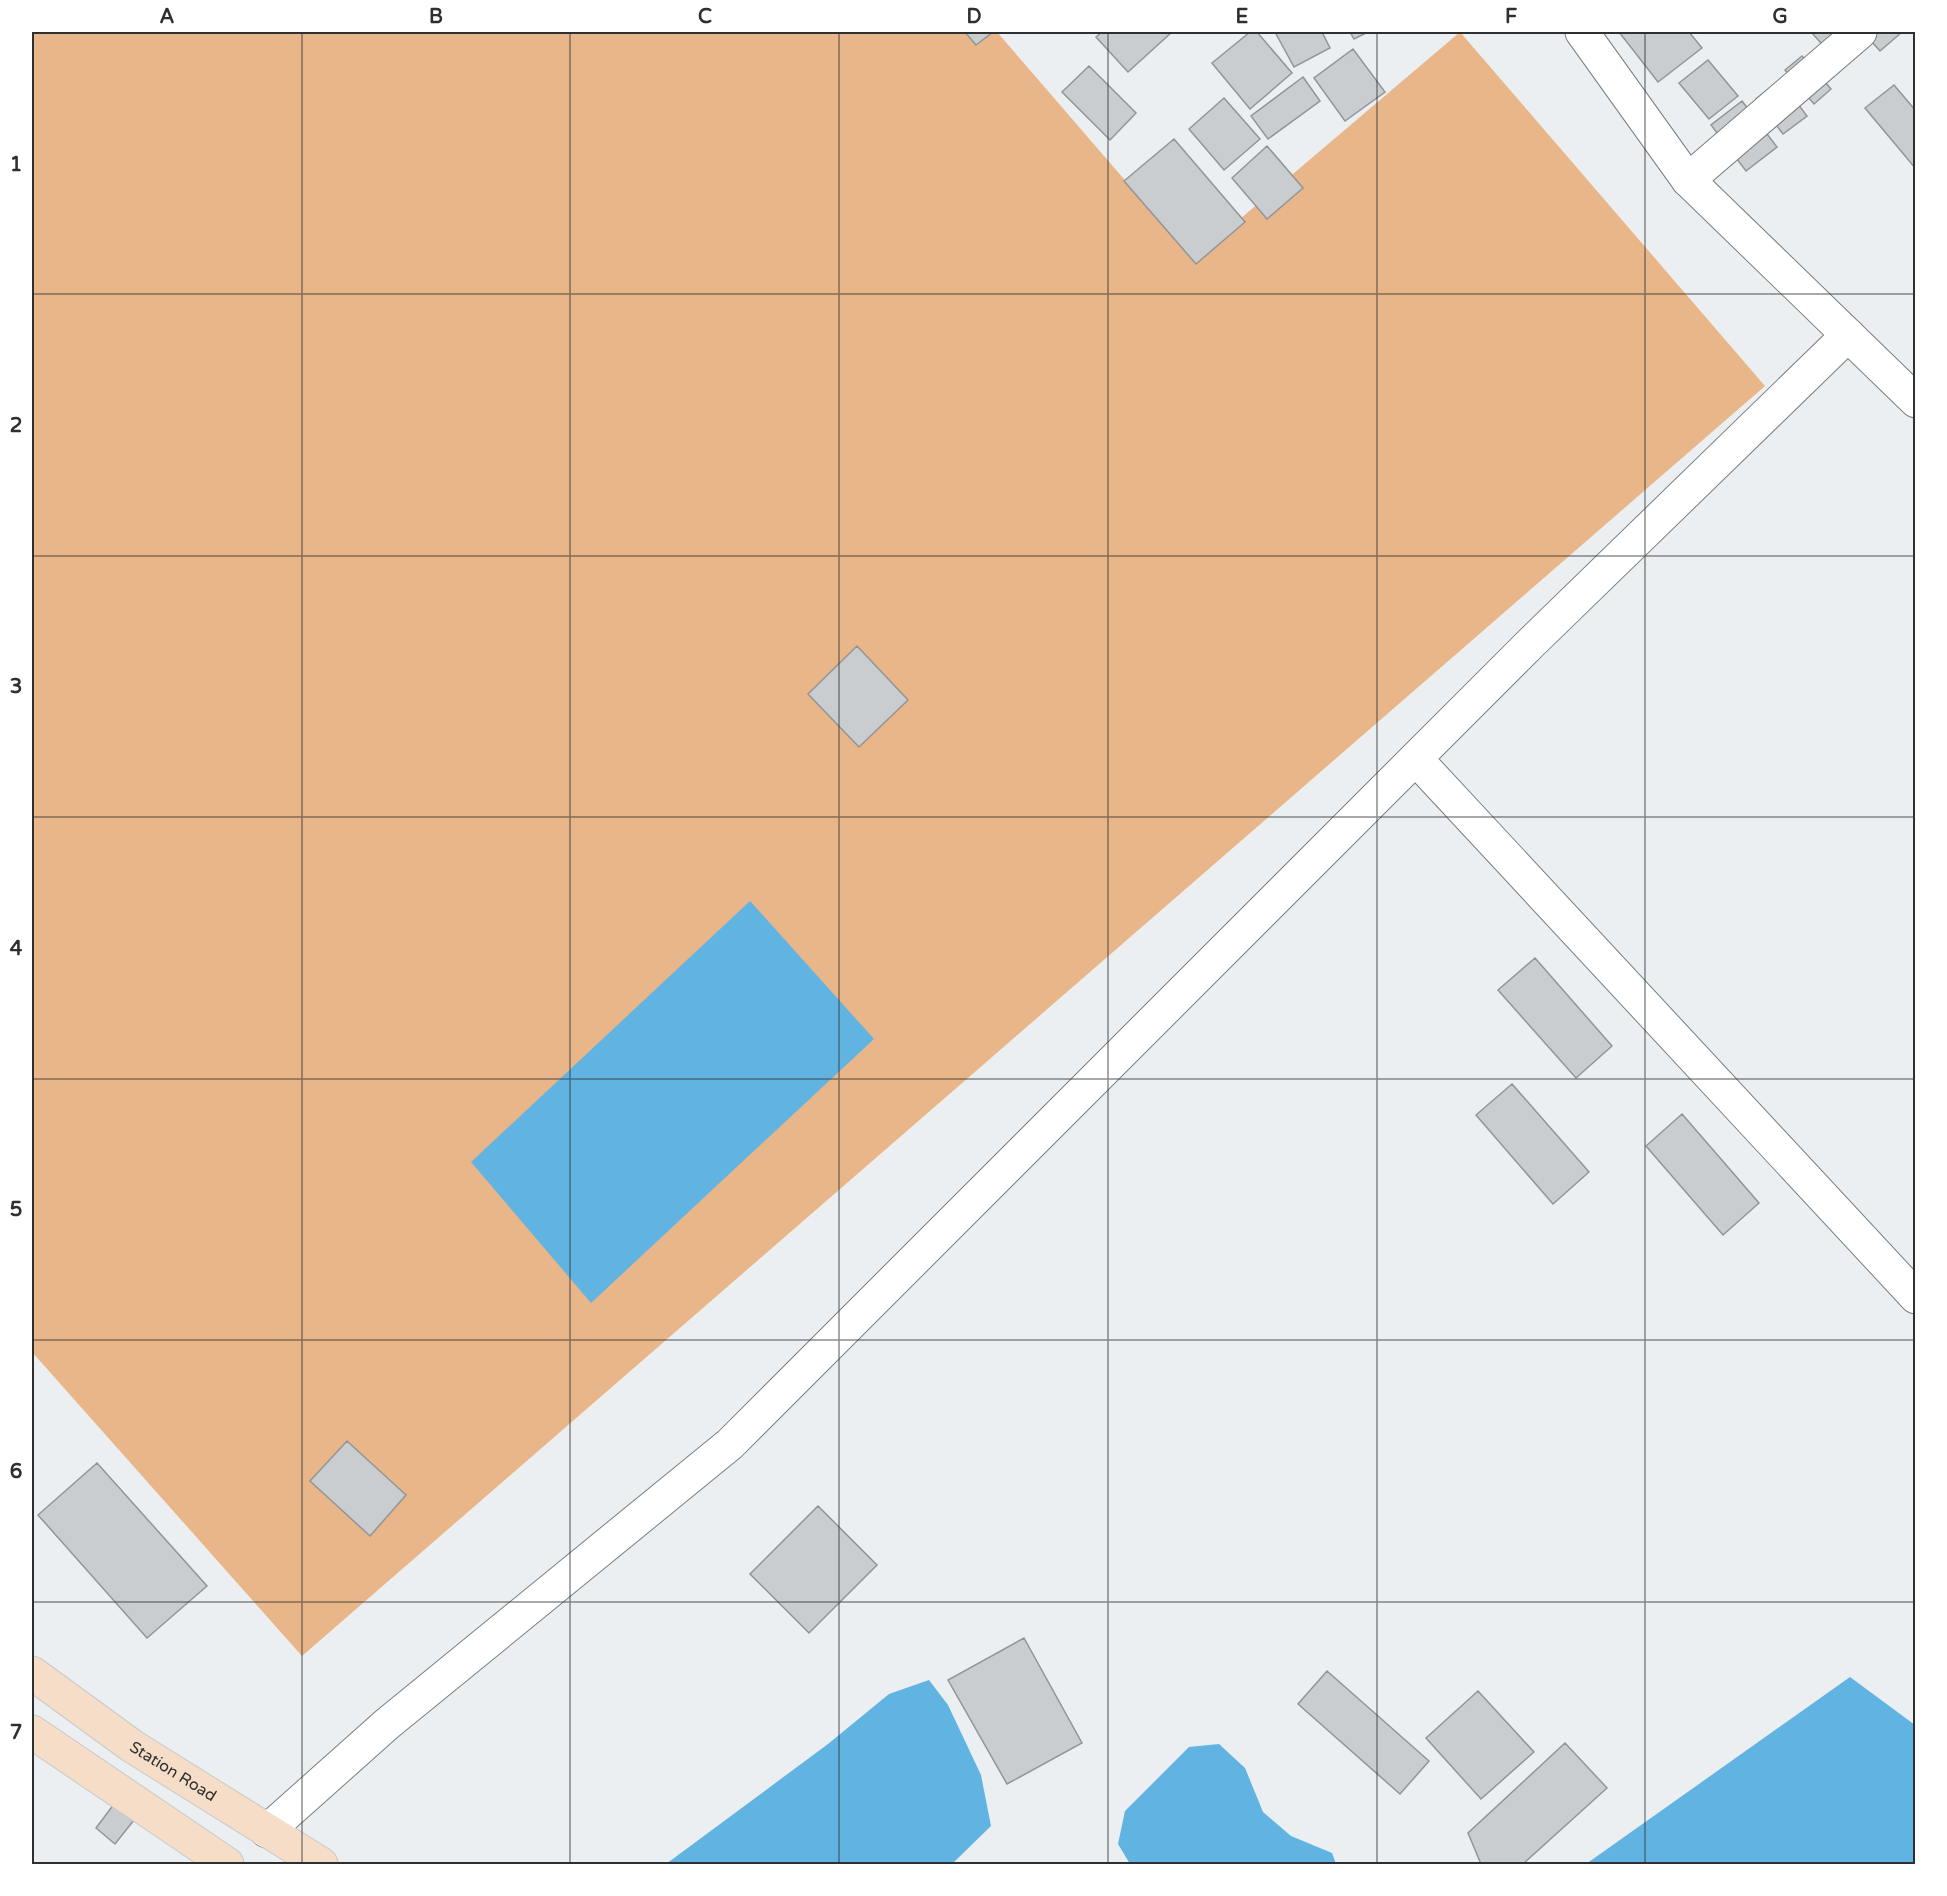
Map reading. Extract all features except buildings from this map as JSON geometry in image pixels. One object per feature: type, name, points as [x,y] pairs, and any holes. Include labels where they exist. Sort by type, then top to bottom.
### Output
[{"type":"main road","name":"Station Road","points":[[32,1673],[132,1746],[321,1864]]},
{"type":"main road","points":[[32,1732],[227,1864]]},
{"type":"street","points":[[1582,32],[1688,180],[1916,400]]},
{"type":"street","points":[[1688,180],[1860,32]]},
{"type":"street","points":[[267,1831],[387,1724],[730,1444],[1416,759],[1848,335]]},
{"type":"street","points":[[1416,759],[1916,1297]]},
{"type":"shaded area","points":[[32,32],[997,32],[1193,259],[1460,32],[1765,386],[302,1656],[32,1352]]},
{"type":"water","points":[[750,901],[874,1039],[591,1303],[471,1162]]},
{"type":"water","points":[[1850,1677],[1915,1725],[1915,1864],[1586,1864]]},
{"type":"water","points":[[929,1680],[948,1705],[981,1775],[991,1826],[952,1864],[666,1864],[828,1744],[889,1694]]},
{"type":"water","points":[[1219,1744],[1245,1768],[1263,1812],[1291,1836],[1332,1853],[1336,1864],[1130,1864],[1118,1844],[1125,1811],[1189,1747]]}]
